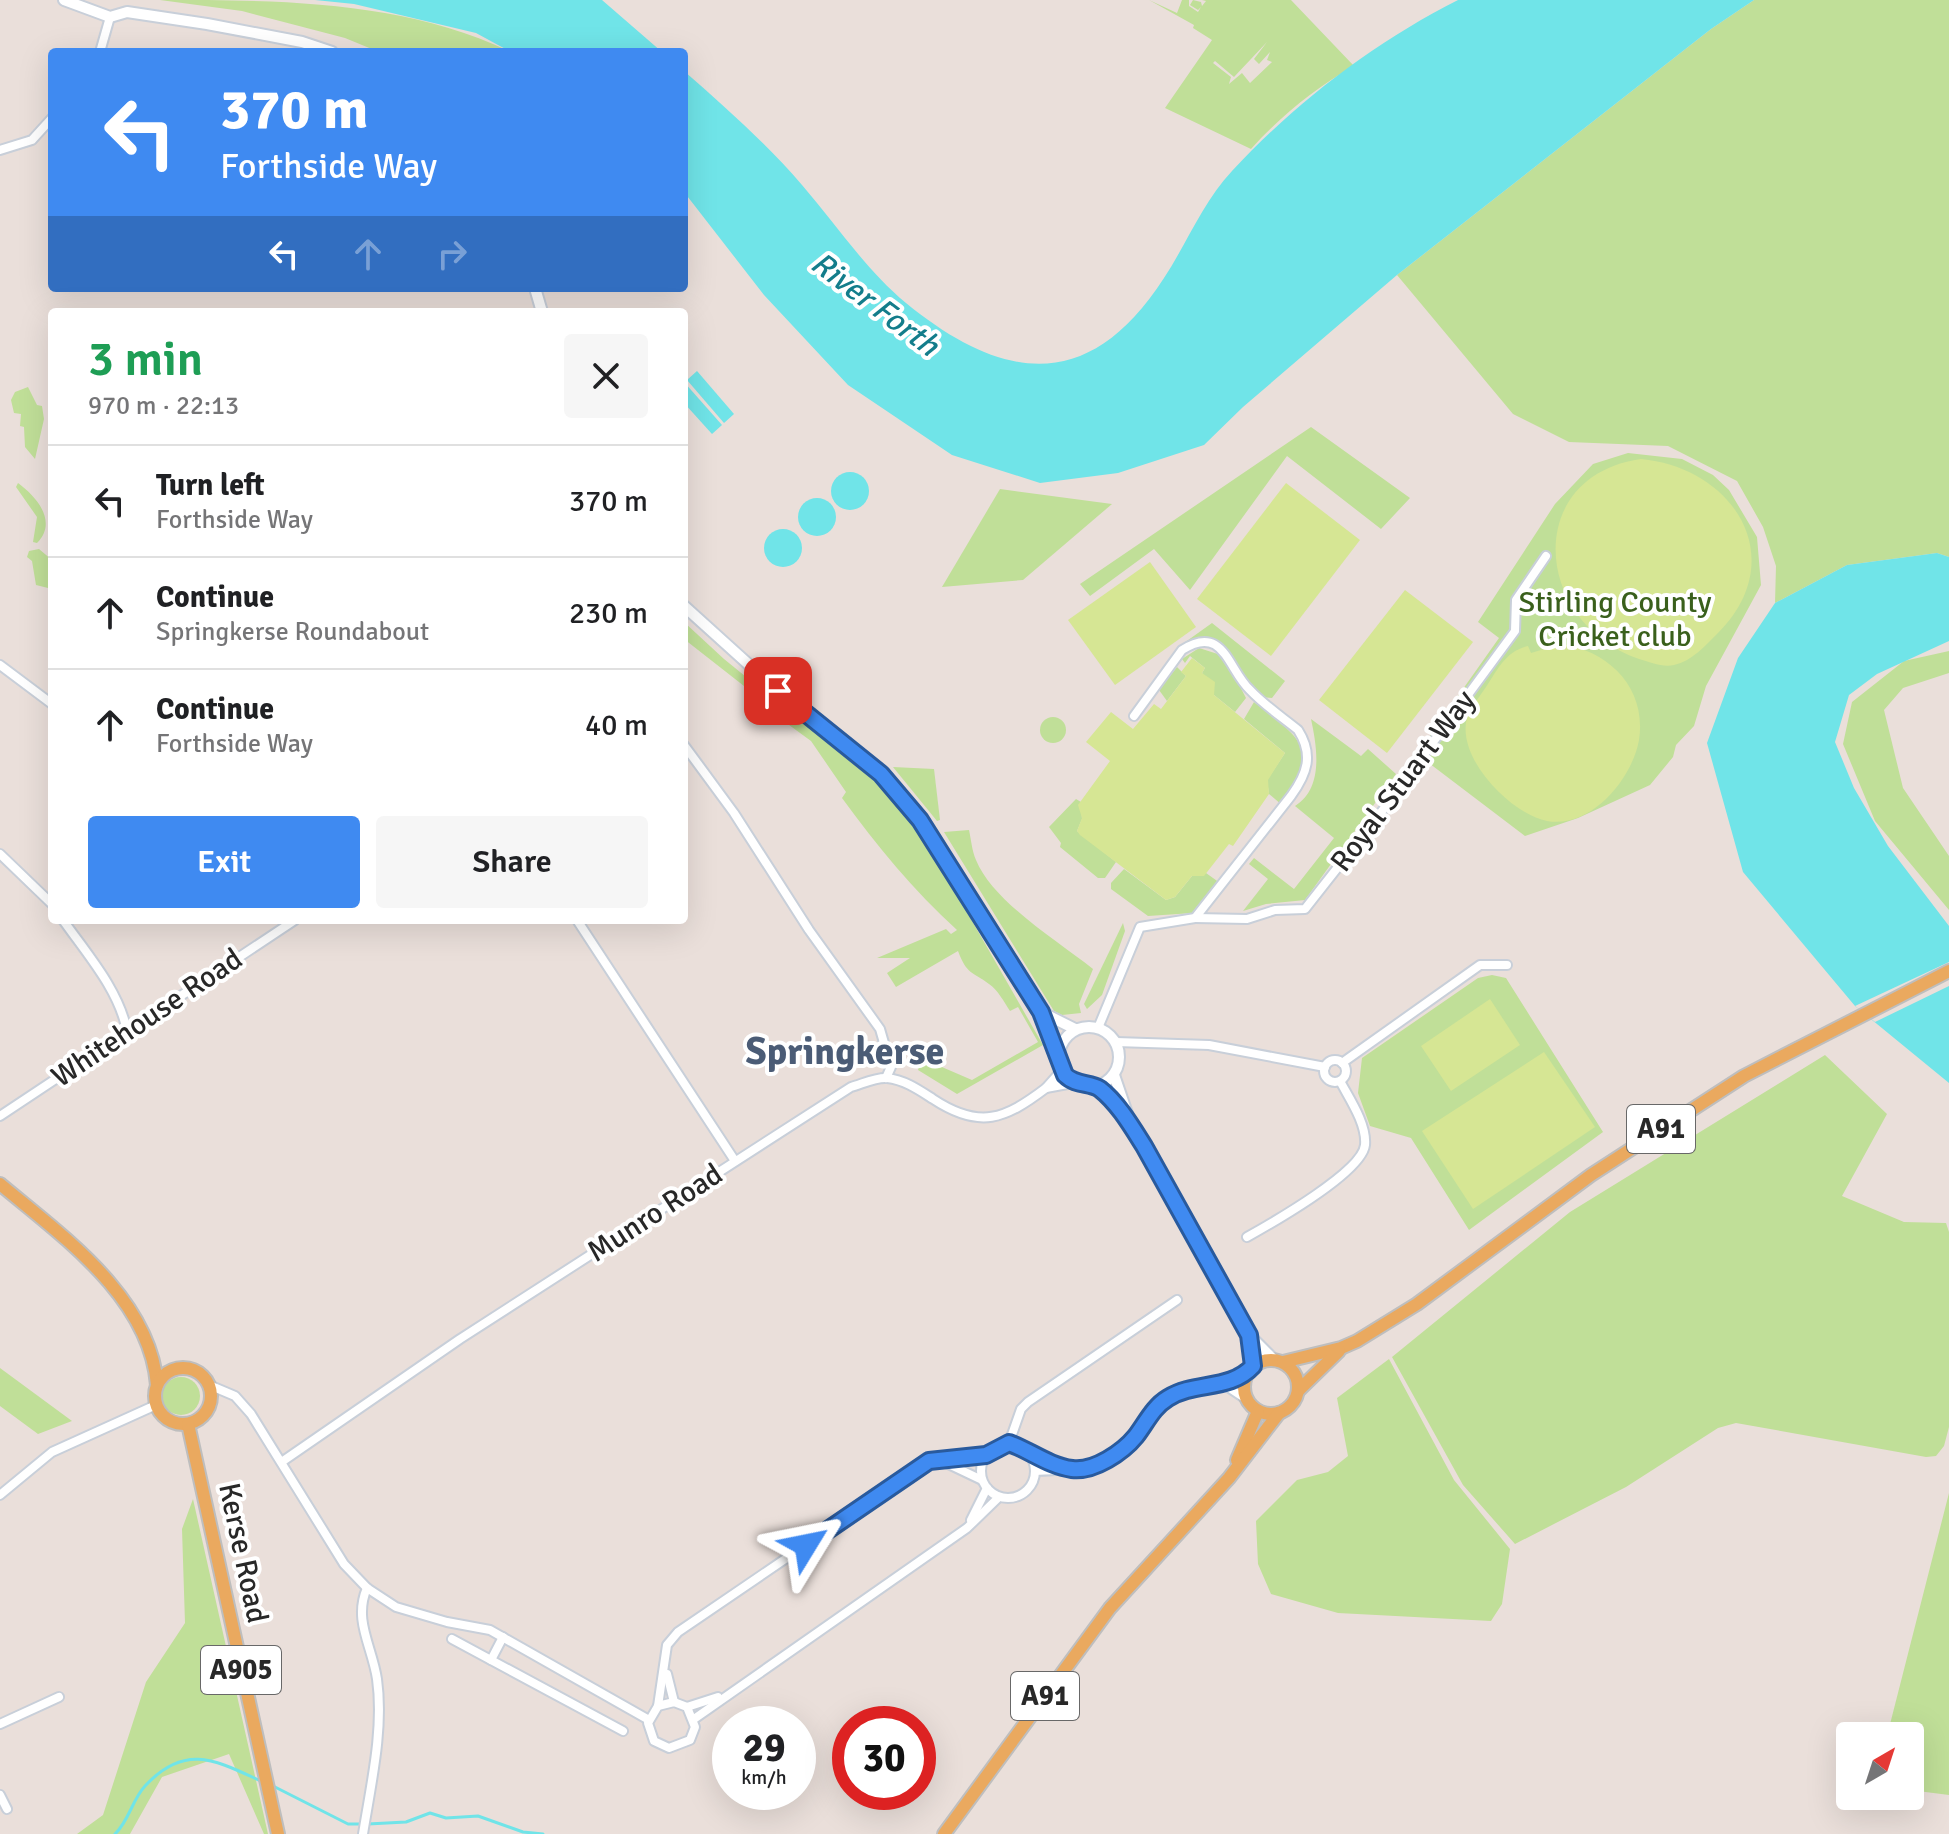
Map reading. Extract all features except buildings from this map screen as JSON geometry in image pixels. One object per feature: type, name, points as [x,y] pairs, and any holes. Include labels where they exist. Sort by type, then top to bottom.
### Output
[{"type":"main road","name":"A91","points":[[944,1834],[1110,1608],[1229,1478],[1279,1413],[1291,1406],[1299,1390],[1341,1348],[1417,1304],[1591,1175],[1744,1076],[1949,971]]},
{"type":"main road","points":[[0,1184],[109,1282],[155,1358],[156,1405],[172,1422],[188,1424],[208,1410],[209,1385],[198,1372],[155,1358]]},
{"type":"main road","name":"A91","points":[[1251,1369],[1341,1348]]},
{"type":"main road","points":[[1279,1361],[1295,1374],[1299,1390]]},
{"type":"main road","points":[[157,1385],[166,1373],[181,1368]]},
{"type":"main road","points":[[1251,1369],[1244,1385],[1246,1399],[1258,1411],[1279,1413]]},
{"type":"main road","name":"A91","points":[[1229,1478],[1258,1411]]},
{"type":"main road","name":"Kerse Road","points":[[188,1424],[278,1834]]},
{"type":"street","points":[[64,0],[110,17],[127,12],[207,24],[320,48]]},
{"type":"street","points":[[101,48],[110,17]]},
{"type":"street","points":[[0,150],[32,140],[48,122]]},
{"type":"street","name":"Royal Stuart Way","points":[[1098,1028],[1140,927],[1195,918],[1247,919],[1275,910],[1305,909],[1386,806],[1515,631],[1516,600],[1546,556]]},
{"type":"street","points":[[688,610],[778,691],[881,774],[932,838],[1041,1012],[1059,1053],[1062,1070],[1073,1083]]},
{"type":"street","points":[[1134,716],[1182,650],[1201,642],[1227,653],[1248,689],[1304,739],[1308,764],[1305,775],[1195,918]]},
{"type":"street","points":[[0,665],[48,701]]},
{"type":"street","points":[[688,750],[880,1029],[891,1067],[886,1078],[910,1085],[960,1113],[977,1117],[1014,1113],[1046,1088],[1062,1070]]},
{"type":"street","points":[[0,854],[48,900]]},
{"type":"street","points":[[66,924],[124,1014],[127,1031]]},
{"type":"street","name":"Whitehouse Road","points":[[0,1116],[289,924]]},
{"type":"street","points":[[580,924],[735,1161]]},
{"type":"street","points":[[1325,1067],[1331,1061],[1342,1063],[1480,965],[1507,965]]},
{"type":"street","points":[[1041,1012],[1075,1029],[1098,1028],[1116,1042],[1209,1045],[1325,1067]]},
{"type":"street","points":[[1059,1053],[1062,1043],[1075,1029]]},
{"type":"street","points":[[1097,1087],[1114,1075],[1120,1058],[1116,1042]]},
{"type":"street","points":[[1340,1081],[1346,1072],[1342,1063]]},
{"type":"street","points":[[1325,1067],[1328,1079],[1340,1081]]},
{"type":"street","points":[[1114,1075],[1130,1123],[1249,1335],[1279,1361]]},
{"type":"street","name":"Munro Road","points":[[283,1461],[448,1347],[851,1087],[886,1078]]},
{"type":"street","points":[[1247,1237],[1324,1188],[1362,1155],[1366,1142],[1359,1119],[1340,1081]]},
{"type":"street","points":[[1046,1088],[1073,1083],[1097,1087],[1130,1123]]},
{"type":"street","points":[[999,1497],[967,1528],[727,1693],[694,1719],[690,1740],[669,1748],[654,1741],[649,1720],[658,1706],[666,1670],[667,1645],[678,1632],[929,1461],[986,1455],[1009,1443],[1021,1409],[1028,1402],[1177,1300]]},
{"type":"street","points":[[1035,1471],[1073,1470],[1110,1459],[1134,1438],[1152,1412],[1167,1398],[1194,1387],[1225,1385],[1251,1369],[1249,1335]]},
{"type":"street","name":"Kerse Road","points":[[209,1385],[235,1396],[283,1461],[344,1564],[367,1588],[396,1607],[447,1622],[479,1627],[503,1637],[649,1720]]},
{"type":"street","points":[[1225,1385],[1246,1399]]},
{"type":"street","points":[[0,1495],[52,1452],[156,1405]]},
{"type":"street","points":[[1009,1443],[1073,1470]]},
{"type":"street","points":[[939,1459],[984,1484],[999,1497],[1016,1497],[1026,1491],[1035,1471],[1028,1453]]},
{"type":"street","points":[[967,1528],[984,1484],[982,1463],[986,1455]]},
{"type":"street","points":[[363,1834],[376,1747],[377,1681],[359,1613],[367,1588]]},
{"type":"street","points":[[491,1660],[503,1637]]},
{"type":"street","points":[[452,1639],[623,1731]]},
{"type":"street","points":[[666,1670],[674,1702]]},
{"type":"street","points":[[687,1707],[727,1693]]},
{"type":"street","points":[[0,1724],[59,1697]]},
{"type":"street","points":[[658,1706],[674,1702],[687,1707],[694,1719]]},
{"type":"street","points":[[0,1795],[7,1809]]},
{"type":"green space","points":[[160,0],[339,6],[427,22],[501,48],[369,48],[345,38],[242,11]]},
{"type":"green space","points":[[1149,0],[1177,13],[1182,0],[1189,0],[1189,6],[1198,12],[1201,7],[1198,10],[1190,5],[1193,0],[1201,2],[1202,6],[1206,1],[1202,0],[1291,0],[1354,66],[1299,103],[1251,149],[1165,108],[1212,40],[1193,28],[1194,25]],"holes":[[[1267,42],[1254,59],[1259,64],[1270,52],[1267,60],[1272,62],[1250,83],[1242,73],[1229,84],[1231,77],[1213,63],[1215,61],[1234,77]]]},
{"type":"green space","points":[[1754,0],[1949,0],[1949,557],[1937,553],[1847,565],[1775,603],[1776,566],[1763,527],[1737,481],[1668,446],[1569,442],[1513,414],[1397,275],[1711,29]]},
{"type":"green space","points":[[28,387],[37,405],[42,406],[44,419],[35,459],[25,447],[24,427],[20,426],[21,414],[14,413],[11,400],[15,392]]},
{"type":"green space","points":[[1311,427],[1410,498],[1381,529],[1287,456],[1190,590],[1154,549],[1090,596],[1080,584]]},
{"type":"green space","name":"Stirling County Cricket club","points":[[1628,453],[1682,459],[1713,475],[1729,490],[1757,537],[1761,585],[1706,686],[1694,726],[1676,745],[1673,757],[1650,785],[1578,818],[1525,836],[1417,754],[1499,638],[1478,622],[1555,504],[1593,464]]},
{"type":"green space","points":[[1641,459],[1674,466],[1703,480],[1726,499],[1742,522],[1751,548],[1750,577],[1739,606],[1698,652],[1670,666],[1639,659],[1604,641],[1578,615],[1562,584],[1556,552],[1560,520],[1576,492],[1602,471]]},
{"type":"green space","points":[[18,483],[32,495],[45,518],[46,527],[37,543],[33,542],[37,517],[16,487]]},
{"type":"green space","points":[[1286,483],[1360,540],[1271,656],[1197,599]]},
{"type":"green space","points":[[1000,489],[1112,504],[1023,580],[942,587]]},
{"type":"green space","points":[[39,549],[48,557],[48,588],[36,585],[32,561],[27,557],[29,551]]},
{"type":"green space","points":[[1150,562],[1196,627],[1115,685],[1068,620]]},
{"type":"green space","points":[[1405,590],[1473,642],[1387,753],[1319,700]]},
{"type":"green space","points":[[1212,623],[1285,681],[1272,698],[1261,697],[1223,648],[1209,642],[1179,651],[1177,648]]},
{"type":"green space","points":[[688,626],[724,659],[888,792],[936,858],[1043,1045],[957,1094],[918,1070],[921,1058],[972,1080],[1038,1042],[1018,1007],[1010,1011],[995,989],[967,969],[958,951],[896,987],[887,973],[910,958],[877,958],[946,929],[951,934],[957,930],[911,883],[869,833],[842,798],[846,792],[811,741],[744,692],[744,686],[688,642]]},
{"type":"green space","points":[[1561,644],[1595,655],[1621,676],[1637,704],[1639,740],[1628,770],[1607,798],[1579,817],[1547,821],[1518,808],[1489,782],[1470,750],[1466,734],[1467,718],[1508,656],[1528,646],[1531,653]]},
{"type":"green space","points":[[1199,648],[1224,656],[1246,698],[1235,712],[1214,695],[1202,673],[1205,668],[1190,656],[1185,663],[1182,659]]},
{"type":"green space","points":[[1949,651],[1949,673],[1903,688],[1884,710],[1903,788],[1949,856],[1949,910],[1875,821],[1843,744],[1852,702],[1904,661]]},
{"type":"green space","points":[[1192,658],[1205,668],[1202,673],[1215,682],[1214,695],[1285,753],[1268,780],[1269,794],[1233,846],[1229,844],[1204,876],[1192,876],[1175,897],[1166,900],[1080,835],[1077,831],[1082,818],[1078,805],[1110,761],[1086,742],[1111,712],[1133,729],[1154,704],[1161,709],[1186,676],[1181,672]]},
{"type":"green space","points":[[1177,667],[1186,676],[1167,701],[1159,690]]},
{"type":"green space","points":[[1254,702],[1284,726],[1301,746],[1301,770],[1282,805],[1269,794],[1267,780],[1285,753],[1244,719]]},
{"type":"green space","points":[[1053,717],[1062,721],[1066,730],[1062,739],[1053,743],[1044,739],[1040,730],[1044,721]]},
{"type":"green space","points":[[1311,719],[1361,756],[1368,749],[1396,774],[1305,900],[1266,904],[1243,911],[1268,879],[1249,864],[1254,858],[1294,889],[1334,838],[1295,806],[1311,789],[1314,778],[1316,754]]},
{"type":"green space","points":[[893,767],[934,769],[940,820],[937,821]]},
{"type":"green space","points":[[1076,799],[1081,802],[1082,819],[1077,831],[1116,862],[1105,878],[1098,878],[1060,847],[1061,843],[1049,827]]},
{"type":"green space","points":[[969,830],[976,860],[997,891],[1028,920],[1093,969],[1079,1004],[1081,1013],[1062,1015],[1054,1011],[944,832]]},
{"type":"green space","points":[[1124,869],[1166,900],[1175,897],[1192,876],[1206,873],[1220,883],[1193,913],[1148,916],[1111,889],[1111,883]]},
{"type":"green space","points":[[1123,923],[1125,931],[1102,995],[1087,1009],[1084,1004]]},
{"type":"green space","points":[[1492,975],[1506,978],[1603,1132],[1469,1230],[1411,1138],[1370,1126],[1358,1093],[1362,1058],[1478,978]]},
{"type":"green space","points":[[1490,999],[1520,1045],[1451,1091],[1421,1046]]},
{"type":"green space","points":[[1544,1052],[1595,1127],[1473,1209],[1422,1131]]},
{"type":"green space","points":[[1825,1055],[1887,1114],[1842,1196],[1904,1222],[1946,1223],[1949,1232],[1949,1427],[1944,1446],[1936,1456],[1926,1457],[1736,1423],[1718,1428],[1626,1487],[1515,1544],[1463,1485],[1392,1357],[1570,1212]]},
{"type":"green space","points":[[1389,1359],[1454,1480],[1510,1549],[1502,1604],[1491,1621],[1338,1613],[1271,1594],[1258,1564],[1256,1521],[1297,1480],[1328,1472],[1348,1456],[1337,1398]]},
{"type":"green space","points":[[0,1368],[72,1421],[38,1434],[0,1406]]},
{"type":"green space","points":[[181,1377],[194,1383],[200,1396],[194,1409],[181,1415],[168,1409],[162,1396],[168,1383]]},
{"type":"green space","points":[[1949,1493],[1949,1795],[1924,1792],[1924,1722],[1891,1722]]},
{"type":"green space","points":[[193,1499],[268,1834],[264,1834],[229,1754],[162,1777],[130,1834],[77,1834],[103,1815],[146,1682],[185,1623],[182,1529]]},
{"type":"water","points":[[315,0],[602,0],[657,48],[504,48],[476,33],[354,4]]},
{"type":"water","name":"River Forth","points":[[1458,0],[1754,0],[1711,29],[1397,275],[1243,407],[1204,445],[1118,473],[1040,483],[952,455],[848,385],[764,295],[688,197],[688,75],[774,155],[891,290],[942,330],[977,349],[1011,361],[1044,364],[1076,358],[1106,342],[1136,315],[1164,278],[1222,183],[1257,146],[1338,75]]},
{"type":"water","points":[[697,371],[734,414],[724,423],[688,379]]},
{"type":"water","points":[[688,387],[722,425],[712,434],[688,407]]},
{"type":"water","points":[[850,472],[863,478],[869,491],[863,504],[850,510],[837,504],[831,491],[837,478]]},
{"type":"water","points":[[817,498],[830,504],[836,517],[830,530],[817,536],[804,530],[798,517],[804,504]]},
{"type":"water","points":[[783,529],[796,535],[802,548],[796,561],[783,567],[770,561],[764,548],[770,535]]},
{"type":"water","points":[[1937,553],[1949,557],[1949,641],[1877,674],[1849,695],[1835,742],[1854,788],[1888,846],[1949,926],[1949,1083],[1855,1006],[1743,872],[1707,743],[1738,658],[1775,603],[1847,565]]},
{"type":"pier","points":[[1949,962],[1949,986],[1875,1022],[1855,1006]]},
{"type":"waterway","points":[[115,1834],[145,1786],[174,1764],[188,1760],[216,1762],[263,1782]]},
{"type":"waterway","points":[[273,1786],[348,1824],[361,1824]]},
{"type":"waterway","points":[[368,1824],[406,1822],[430,1813],[446,1818],[478,1816],[523,1832],[543,1834]]},
{"type":"district","name":"Springkerse","points":[[845,1051]]},
{"type":"route","points":[[778,691],[881,774],[920,820],[1041,1012],[1065,1075],[1073,1083],[1097,1087],[1130,1123],[1208,1257],[1249,1335],[1253,1366],[1225,1385],[1194,1387],[1167,1398],[1152,1412],[1134,1438],[1110,1459],[1073,1470],[1009,1443],[993,1448],[986,1455],[929,1461],[806,1545]]}]
